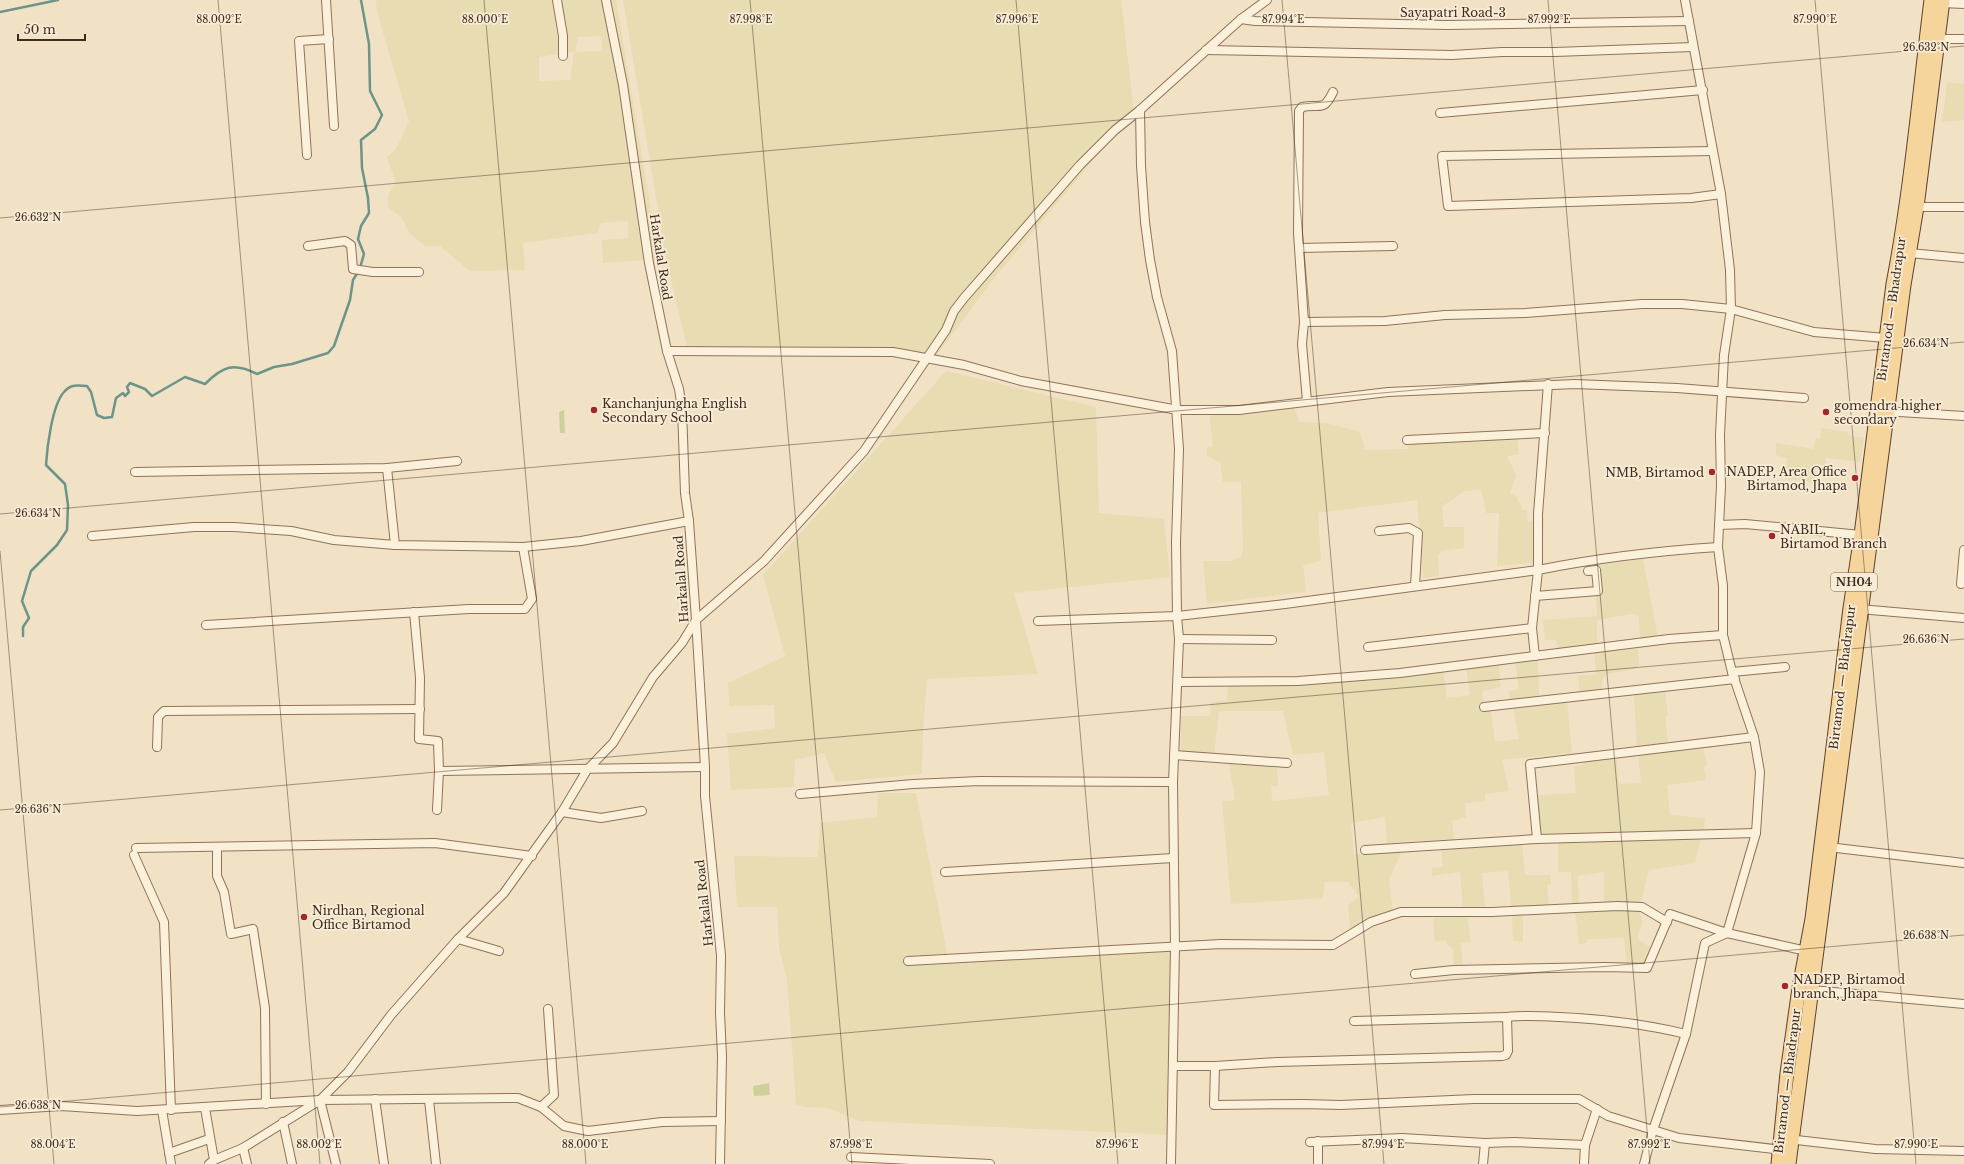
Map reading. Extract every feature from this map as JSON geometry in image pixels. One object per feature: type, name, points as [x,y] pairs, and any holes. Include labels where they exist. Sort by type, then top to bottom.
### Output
[{"type":"main road","name":"Birtamod — Bhadrapur","points":[[1856,608],[1861,535],[1917,207],[1929,67],[1938,40],[1938,1]]},
{"type":"main road","name":"Birtamod — Bhadrapur","points":[[1778,1164],[1785,1145],[1812,990],[1812,952],[1827,847],[1882,411],[1886,338],[1938,1]]},
{"type":"main road","name":"Birtamod — Bhadrapur","points":[[1789,1164],[1785,1145],[1799,988],[1812,952]]},
{"type":"street","points":[[326,0],[334,126]]},
{"type":"street","points":[[557,0],[563,36],[562,56]]},
{"type":"street","name":"Harkalal Road","points":[[606,0],[623,85],[649,263],[667,350],[679,388],[682,409],[685,493],[689,521],[706,767],[705,796],[721,955],[720,1164]]},
{"type":"street","points":[[205,1108],[211,1162],[243,1148],[320,1100],[348,1072],[391,1015],[458,940],[504,893],[532,856],[562,812],[587,770],[613,744],[653,677],[682,643],[696,620],[764,561],[861,455],[946,330],[954,311],[964,298],[1080,165],[1115,130],[1140,110],[1241,19],[1267,0]]},
{"type":"street","points":[[1685,0],[1693,47],[1703,90],[1712,151],[1721,194],[1730,270],[1731,309],[1724,355],[1720,435],[1721,486],[1718,525],[1718,547],[1723,586],[1723,634],[1734,675],[1754,737],[1760,772],[1756,833],[1727,933]]},
{"type":"street","points":[[1938,1],[1964,4]]},
{"type":"street","name":"Sayapatri Road-3","points":[[1241,19],[1255,21],[1447,25],[1689,21]]},
{"type":"street","points":[[307,155],[299,41],[329,39]]},
{"type":"street","points":[[1938,40],[1964,39]]},
{"type":"street","points":[[1206,50],[1452,55],[1502,52],[1555,52],[1693,47]]},
{"type":"street","points":[[1440,113],[1703,90]]},
{"type":"street","points":[[1307,401],[1302,344],[1304,322],[1299,248],[1299,111],[1302,107],[1323,106],[1327,104],[1333,92]]},
{"type":"street","points":[[1140,110],[1140,166],[1144,222],[1157,297],[1172,351],[1178,410],[1177,616],[1179,640],[1173,782],[1173,858],[1176,947],[1171,1164]]},
{"type":"street","points":[[1712,151],[1442,156],[1448,206],[1684,198],[1721,194]]},
{"type":"street","points":[[1917,207],[1964,207]]},
{"type":"street","points":[[308,246],[345,241],[351,245],[353,269],[373,272],[419,272]]},
{"type":"street","points":[[1299,248],[1392,246]]},
{"type":"street","points":[[1909,253],[1964,258]]},
{"type":"street","points":[[1304,322],[1385,321],[1445,315],[1525,313],[1642,304],[1682,304],[1731,309],[1814,332],[1886,338]]},
{"type":"street","points":[[667,350],[893,352],[964,365],[1021,381],[1178,410],[1239,410],[1388,392],[1548,384],[1623,384],[1804,398]]},
{"type":"street","points":[[1535,656],[1532,628],[1538,570],[1538,514],[1548,384]]},
{"type":"street","points":[[1882,411],[1964,416]]},
{"type":"street","points":[[1407,440],[1545,433]]},
{"type":"street","points":[[135,472],[386,468],[457,461]]},
{"type":"street","points":[[386,468],[395,545]]},
{"type":"street","points":[[92,536],[194,527],[234,527],[291,531],[334,540],[395,545],[523,547],[581,541],[689,521]]},
{"type":"street","points":[[1718,525],[1745,524],[1861,535]]},
{"type":"street","points":[[1379,531],[1409,528],[1418,533],[1415,586]]},
{"type":"street","points":[[206,625],[469,609],[524,609],[532,599],[523,547]]},
{"type":"street","points":[[1038,621],[1177,616],[1538,570],[1574,563],[1718,547]]},
{"type":"street","points":[[1961,584],[1964,550]]},
{"type":"street","points":[[1535,596],[1598,591],[1596,570],[1588,570]]},
{"type":"street","points":[[1856,608],[1964,618]]},
{"type":"street","points":[[414,612],[420,678],[419,739],[438,741],[439,771],[437,810]]},
{"type":"street","points":[[1368,647],[1532,628]]},
{"type":"street","points":[[1178,682],[1298,681],[1400,673],[1723,634]]},
{"type":"street","points":[[1179,640],[1272,640]]},
{"type":"street","points":[[1484,707],[1734,675],[1785,667]]},
{"type":"street","points":[[157,747],[158,717],[164,711],[420,709]]},
{"type":"street","points":[[1537,839],[1530,764],[1754,737]]},
{"type":"street","points":[[1174,755],[1287,763]]},
{"type":"street","points":[[439,771],[587,770],[706,767]]},
{"type":"street","points":[[800,794],[913,784],[980,781],[1173,782]]},
{"type":"street","points":[[562,812],[601,818],[642,811]]},
{"type":"street","points":[[1365,850],[1537,839],[1756,833]]},
{"type":"street","points":[[171,1110],[164,922],[135,851],[435,843],[532,856]]},
{"type":"street","points":[[1827,847],[1964,863]]},
{"type":"street","points":[[217,851],[217,876],[224,892],[231,934],[253,929],[265,1008],[266,1104]]},
{"type":"street","points":[[945,872],[1173,858]]},
{"type":"street","points":[[908,961],[1221,944],[1332,945],[1371,922],[1401,912],[1550,911],[1617,906],[1642,908],[1667,922]]},
{"type":"street","points":[[1415,974],[1454,970],[1604,966],[1647,968],[1670,914],[1727,933],[1812,952]]},
{"type":"street","points":[[1644,1164],[1653,1130],[1686,1034],[1705,942],[1727,933]]},
{"type":"street","points":[[458,940],[499,951]]},
{"type":"street","points":[[1812,990],[1964,1004]]},
{"type":"street","points":[[542,1107],[554,1095],[548,1009]]},
{"type":"street","points":[[1354,1021],[1507,1017],[1521,1015],[1592,1019],[1664,1029],[1686,1034]]},
{"type":"street","points":[[1174,1066],[1215,1066],[1277,1062],[1502,1056],[1506,1055],[1508,1051],[1507,1017]]},
{"type":"street","points":[[1215,1066],[1213,1100],[1214,1105],[1219,1106],[1373,1104],[1525,1098],[1579,1099],[1608,1116],[1679,1138],[1785,1145],[1964,1151]]},
{"type":"street","points":[[0,1110],[62,1106],[137,1111],[320,1100],[518,1098],[542,1107],[564,1126],[588,1131],[662,1122],[721,1121]]},
{"type":"street","points":[[375,1099],[384,1164]]},
{"type":"street","points":[[320,1100],[336,1164]]},
{"type":"street","points":[[429,1100],[436,1164]]},
{"type":"street","points":[[1584,1164],[1585,1145],[1597,1109]]},
{"type":"street","points":[[162,1110],[171,1164]]},
{"type":"street","points":[[283,1122],[292,1164]]},
{"type":"street","points":[[1318,1164],[1314,1142],[1402,1138],[1485,1143],[1515,1142],[1585,1145]]},
{"type":"street","points":[[169,1153],[209,1139]]},
{"type":"street","points":[[1483,1164],[1485,1143]]},
{"type":"street","points":[[243,1148],[247,1164]]},
{"type":"street","points":[[852,1157],[990,1164]]},
{"type":"shaded area","points":[[376,0],[616,0],[659,259],[603,263],[602,240],[628,238],[628,221],[601,223],[597,233],[523,243],[525,270],[470,271],[440,246],[425,246],[410,234],[401,217],[388,207],[388,195],[396,183],[387,157],[396,149],[409,121],[377,12]],"holes":[[[602,36],[602,51],[575,52],[578,37]],[[574,52],[570,80],[539,81],[539,57]]]},
{"type":"shaded area","points":[[623,0],[1121,0],[1134,112],[995,277],[937,355],[892,351],[687,347],[667,263]]},
{"type":"shaded area","points":[[1947,82],[1964,84],[1964,120],[1942,122]]},
{"type":"shaded area","points":[[946,371],[1096,407],[1099,513],[1164,519],[1170,577],[1014,593],[1038,674],[927,679],[923,730],[922,774],[836,782],[824,753],[795,760],[794,787],[731,790],[727,734],[775,728],[774,705],[729,706],[728,683],[785,656],[763,575]]},
{"type":"shaded area","points":[[1294,405],[1299,422],[1327,423],[1360,432],[1365,450],[1408,449],[1408,444],[1517,438],[1519,454],[1507,456],[1516,475],[1510,493],[1517,497],[1518,502],[1521,503],[1522,510],[1527,510],[1528,521],[1544,518],[1542,562],[1497,566],[1499,513],[1486,513],[1481,489],[1464,491],[1442,506],[1444,527],[1464,527],[1464,548],[1441,551],[1438,555],[1439,576],[1423,578],[1417,500],[1318,513],[1321,561],[1303,565],[1306,592],[1207,604],[1203,561],[1230,561],[1241,557],[1243,549],[1241,482],[1223,482],[1220,462],[1207,456],[1207,447],[1213,446],[1209,410]]},
{"type":"shaded area","points":[[1821,428],[1848,432],[1848,435],[1864,438],[1860,462],[1826,458],[1825,465],[1816,465],[1816,483],[1785,479],[1787,458],[1776,455],[1776,443],[1813,449],[1816,438],[1820,438]]},
{"type":"shaded area","points":[[1643,559],[1658,638],[1640,640],[1639,616],[1631,614],[1597,620],[1597,647],[1558,650],[1556,640],[1545,640],[1543,620],[1597,616],[1596,596],[1602,595],[1598,565]]},
{"type":"shaded area","points":[[1638,649],[1639,665],[1635,669],[1606,674],[1602,680],[1602,692],[1580,694],[1578,676],[1596,674],[1594,652]]},
{"type":"shaded area","points":[[1538,657],[1539,698],[1509,701],[1509,691],[1519,689],[1515,661]]},
{"type":"shaded area","points":[[1499,665],[1501,687],[1482,691],[1485,710],[1491,710],[1495,742],[1519,739],[1513,707],[1567,701],[1572,753],[1502,760],[1509,791],[1485,794],[1485,801],[1465,803],[1466,817],[1452,821],[1454,839],[1387,843],[1385,817],[1351,823],[1354,854],[1401,851],[1389,879],[1393,911],[1371,917],[1350,929],[1348,905],[1359,897],[1348,882],[1325,882],[1323,898],[1231,904],[1222,801],[1235,800],[1229,764],[1277,766],[1278,786],[1271,786],[1272,801],[1329,795],[1324,752],[1293,755],[1283,711],[1219,711],[1214,755],[1181,752],[1181,716],[1210,716],[1211,702],[1227,701],[1228,686],[1443,671],[1447,698],[1470,695],[1466,668]]},
{"type":"shaded area","points":[[1665,692],[1668,715],[1665,716],[1668,742],[1637,747],[1634,695]]},
{"type":"shaded area","points":[[1703,747],[1707,764],[1704,768],[1706,780],[1667,785],[1670,815],[1705,818],[1704,831],[1541,836],[1537,795],[1576,793],[1574,767],[1583,765],[1584,760],[1616,757],[1619,784],[1641,783],[1638,754]]},
{"type":"shaded area","points":[[878,793],[916,793],[949,963],[1175,947],[1172,1135],[859,1121],[828,1108],[804,1107],[796,1104],[787,979],[779,948],[777,907],[737,907],[734,856],[818,857],[820,823],[877,817]]},
{"type":"shaded area","points":[[1701,837],[1695,863],[1649,870],[1640,905],[1604,904],[1604,872],[1578,876],[1579,904],[1572,904],[1571,872],[1558,872],[1558,841]]},
{"type":"shaded area","points":[[1522,843],[1525,875],[1550,875],[1551,884],[1547,885],[1549,908],[1511,908],[1508,871],[1482,873],[1485,907],[1463,908],[1460,872],[1432,876],[1432,868],[1443,867],[1441,847]]},
{"type":"shaded area","points":[[1617,909],[1639,911],[1643,922],[1638,934],[1638,939],[1650,947],[1645,963],[1626,963],[1624,938],[1589,939],[1586,943],[1579,945],[1575,912]]},
{"type":"shaded area","points":[[1523,913],[1523,942],[1513,941],[1512,914]]},
{"type":"shaded area","points":[[1467,916],[1471,942],[1461,943],[1463,967],[1454,967],[1453,949],[1448,945],[1446,940],[1435,942],[1433,918]]},
{"type":"green space","points":[[564,410],[565,433],[560,433],[559,412]]},
{"type":"green space","points":[[769,1083],[770,1095],[754,1096],[753,1086]]},
{"type":"waterway","points":[[0,12],[58,0]]},
{"type":"waterway","points":[[360,268],[364,254],[358,239],[361,226],[369,213],[368,198],[362,168],[361,140],[375,129],[382,115],[370,91],[369,44],[361,0]]},
{"type":"waterway","points":[[23,636],[23,627],[29,618],[22,601],[31,571],[57,545],[67,530],[68,505],[65,484],[46,465],[53,416],[56,406],[66,389],[80,385],[87,386],[91,392],[97,415],[104,418],[112,417],[116,398],[123,393],[125,396],[129,392],[127,387],[130,383],[145,389],[152,396],[185,377],[205,384],[217,373],[229,368],[242,368],[257,374],[274,367],[292,364],[328,353],[334,346],[350,300],[353,280],[358,272]]},
{"type":"place","name":"Kanchanjungha English Secondary School","points":[[594,410]]},
{"type":"place","name":"gomendra higher secondary","points":[[1826,412]]},
{"type":"place","name":"NMB, Birtamod","points":[[1712,472]]},
{"type":"place","name":"NADEP, Area Office Birtamod, Jhapa","points":[[1855,478]]},
{"type":"place","name":"NABIL, Birtamod Branch","points":[[1772,536]]},
{"type":"place","name":"Nirdhan, Regional Office Birtamod","points":[[304,917]]},
{"type":"place","name":"NADEP, Birtamod branch, Jhapa","points":[[1785,986]]}]
